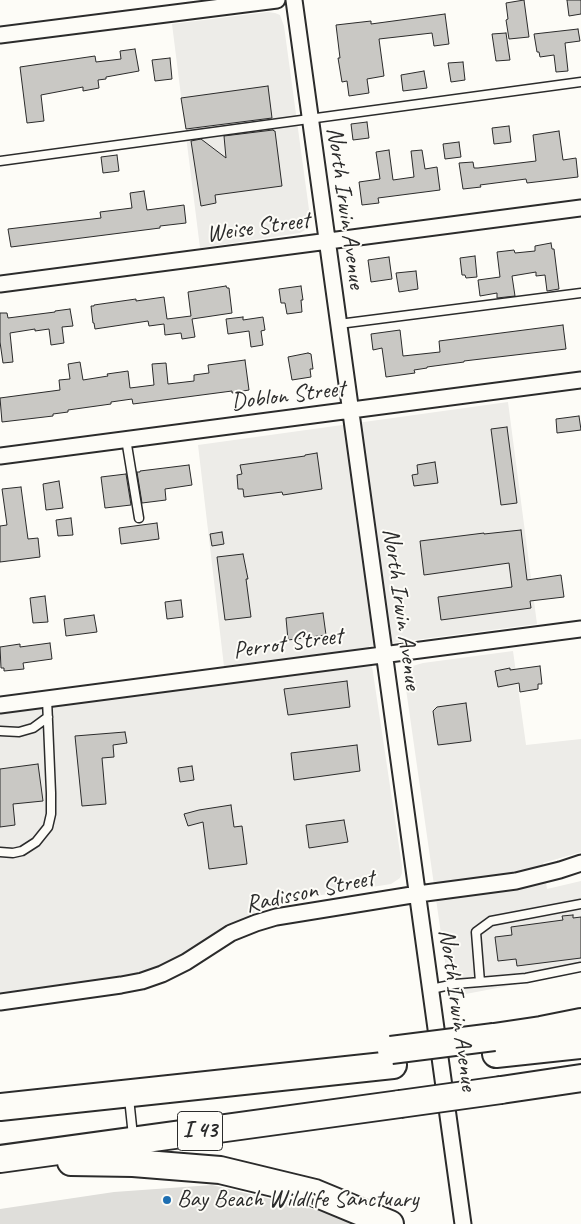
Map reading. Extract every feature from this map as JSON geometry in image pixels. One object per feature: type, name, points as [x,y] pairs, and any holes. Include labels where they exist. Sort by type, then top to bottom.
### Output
[{"type":"highway","points":[[495,1045],[541,1030],[581,1022]]},
{"type":"highway","name":"I 43","points":[[0,1107],[128,1093],[495,1045],[581,1045]]},
{"type":"highway","name":"I 43","points":[[0,1159],[581,1078]]},
{"type":"highway","points":[[0,1164],[104,1162],[220,1170],[314,1194],[390,1224]]},
{"type":"street","points":[[0,35],[277,0]]},
{"type":"street","name":"North Irwin Avenue","points":[[294,0],[463,1224]]},
{"type":"street","name":"Weise Street","points":[[0,284],[581,208]]},
{"type":"street","name":"Doblon Street","points":[[0,456],[581,380]]},
{"type":"street","name":"Perrot Street","points":[[0,705],[581,629]]},
{"type":"street","name":"Radisson Street","points":[[0,1002],[121,986],[142,981],[162,974],[186,962],[231,933],[276,917],[516,880],[581,863]]},
{"type":"lane","points":[[0,161],[581,82]]},
{"type":"lane","points":[[339,324],[581,293]]},
{"type":"lane","points":[[126,439],[139,518]]},
{"type":"lane","points":[[0,852],[13,853],[22,851],[36,842],[48,827],[51,814],[51,793],[47,699]]},
{"type":"lane","points":[[0,731],[18,732],[33,728],[48,717]]},
{"type":"lane","points":[[480,982],[476,932],[491,920],[581,904]]},
{"type":"lane","points":[[431,989],[455,984],[526,978],[581,967]]},
{"type":"lane","points":[[128,1093],[134,1140]]},
{"type":"shaded area","points":[[268,12],[280,15],[284,26],[310,217],[308,225],[300,233],[200,248],[172,24]]},
{"type":"shaded area","points":[[508,402],[537,624],[369,646],[402,866],[400,878],[391,884],[254,907],[256,923],[162,974],[0,1002],[0,705],[225,675],[198,445]]},
{"type":"shaded area","points":[[513,651],[526,745],[581,739],[581,852],[543,863],[547,889],[581,881],[581,972],[450,997],[404,675],[409,667],[423,663]]},
{"type":"shaded area","name":"Bay Beach Wildlife Sanctuary","points":[[212,1185],[333,1214],[352,1224],[0,1224],[0,1209],[114,1192]]},
{"type":"building","points":[[524,0],[529,37],[509,39],[506,3]]},
{"type":"building","points":[[567,0],[581,0],[581,14],[569,16]]},
{"type":"building","points":[[445,14],[449,44],[434,46],[432,33],[379,39],[384,76],[367,79],[369,93],[349,96],[347,81],[342,82],[336,25],[371,21],[371,24]]},
{"type":"building","points":[[578,29],[580,41],[565,43],[568,71],[556,72],[554,55],[540,57],[539,52],[537,52],[534,34]]},
{"type":"building","points":[[506,33],[510,60],[496,61],[492,34]]},
{"type":"building","points":[[135,49],[139,71],[98,80],[99,88],[83,91],[83,87],[41,95],[44,121],[27,123],[20,67],[95,56],[96,62],[121,59],[120,51]]},
{"type":"building","points":[[170,58],[172,79],[155,81],[152,60]]},
{"type":"building","points":[[463,62],[465,80],[451,82],[448,63]]},
{"type":"building","points":[[424,71],[427,88],[403,91],[401,75]]},
{"type":"building","points":[[268,86],[272,118],[186,129],[181,98]]},
{"type":"building","points":[[367,122],[369,138],[353,140],[351,124]]},
{"type":"building","points":[[509,126],[511,142],[494,144],[492,128]]},
{"type":"building","points":[[275,131],[282,186],[215,195],[216,203],[201,206],[191,141],[201,139],[226,158],[224,136]]},
{"type":"building","points":[[559,131],[563,160],[576,158],[578,177],[527,183],[526,179],[463,189],[459,163],[473,162],[474,168],[478,168],[536,161],[533,135]]},
{"type":"building","points":[[459,142],[461,157],[445,159],[443,144]]},
{"type":"building","points":[[389,150],[393,180],[414,177],[411,151],[422,150],[425,169],[437,167],[440,190],[378,198],[379,203],[362,205],[359,182],[380,179],[376,152]]},
{"type":"building","points":[[117,155],[119,171],[103,173],[101,157]]},
{"type":"building","points":[[144,191],[147,210],[184,205],[186,223],[11,247],[8,229],[101,218],[100,212],[132,208],[130,193]]},
{"type":"building","points":[[551,243],[552,249],[554,249],[559,289],[547,291],[545,275],[536,276],[536,272],[512,276],[515,296],[497,298],[497,293],[480,296],[478,280],[500,277],[497,252],[514,250],[515,253],[535,251],[535,246]]},
{"type":"building","points":[[475,256],[477,277],[466,278],[465,275],[462,275],[460,258]]},
{"type":"building","points":[[389,257],[392,279],[371,282],[368,260]]},
{"type":"building","points":[[416,271],[418,289],[399,292],[396,273]]},
{"type":"building","points":[[226,286],[229,288],[232,313],[192,319],[195,337],[182,339],[181,333],[165,335],[164,324],[149,326],[148,321],[95,329],[93,323],[91,306],[164,297],[167,319],[191,316],[188,292]]},
{"type":"building","points":[[301,286],[302,312],[287,314],[285,303],[281,303],[279,289]]},
{"type":"building","points":[[70,309],[73,326],[62,327],[64,343],[51,345],[49,329],[10,333],[13,362],[3,363],[0,342],[0,313],[7,313],[8,318]]},
{"type":"building","points":[[243,317],[243,320],[263,317],[265,330],[261,331],[263,345],[251,347],[249,331],[228,334],[226,319]]},
{"type":"building","points":[[563,325],[566,349],[464,361],[414,370],[415,373],[386,377],[382,348],[373,350],[371,334],[400,330],[403,356],[440,352],[439,341]]},
{"type":"building","points":[[311,354],[313,369],[310,369],[311,377],[292,380],[288,357]]},
{"type":"building","points":[[245,360],[249,390],[133,404],[132,399],[68,410],[68,412],[53,414],[53,416],[2,422],[0,398],[60,390],[59,380],[70,379],[68,364],[80,362],[83,380],[128,371],[130,388],[154,385],[152,364],[166,363],[168,384],[194,381],[194,375],[209,373],[208,365]]},
{"type":"building","points":[[579,416],[581,430],[557,433],[556,419]]},
{"type":"building","points":[[507,427],[517,503],[501,505],[491,429]]},
{"type":"building","points":[[317,453],[322,489],[283,495],[282,492],[244,497],[243,489],[238,489],[237,475],[242,474],[240,465]]},
{"type":"building","points":[[435,462],[438,483],[414,486],[412,475],[418,474],[417,465]]},
{"type":"building","points":[[189,465],[192,485],[165,489],[166,500],[142,503],[137,472]]},
{"type":"building","points":[[126,474],[131,505],[105,508],[101,477]]},
{"type":"building","points":[[59,481],[63,508],[46,510],[43,484]]},
{"type":"building","points":[[21,487],[28,539],[38,538],[40,557],[0,562],[0,526],[7,525],[2,489]]},
{"type":"building","points":[[71,518],[73,535],[58,536],[56,520]]},
{"type":"building","points":[[157,523],[159,539],[121,544],[119,528]]},
{"type":"building","points":[[521,530],[527,580],[561,575],[564,597],[530,601],[531,608],[441,620],[438,597],[512,587],[509,563],[424,575],[420,541]]},
{"type":"building","points":[[222,532],[224,544],[212,546],[210,534]]},
{"type":"building","points":[[243,554],[248,579],[246,579],[251,617],[225,620],[217,557]]},
{"type":"building","points":[[45,596],[48,622],[33,623],[30,598]]},
{"type":"building","points":[[181,600],[183,617],[167,619],[165,602]]},
{"type":"building","points":[[323,613],[326,635],[288,640],[286,618]]},
{"type":"building","points":[[94,615],[97,632],[66,636],[64,619]]},
{"type":"building","points":[[50,643],[52,659],[23,663],[24,669],[4,671],[4,668],[1,668],[0,647],[20,644],[20,647]]},
{"type":"building","points":[[540,666],[542,684],[538,684],[538,689],[520,692],[519,683],[498,687],[495,671]]},
{"type":"building","points":[[347,681],[350,707],[288,715],[284,689]]},
{"type":"building","points":[[466,703],[471,741],[438,745],[433,711],[437,707]]},
{"type":"building","points":[[125,732],[127,743],[113,745],[114,757],[102,758],[106,804],[82,806],[75,736]]},
{"type":"building","points":[[357,745],[360,771],[294,780],[291,753]]},
{"type":"building","points":[[38,764],[43,801],[13,804],[15,825],[0,827],[0,769]]},
{"type":"building","points":[[192,766],[194,780],[180,782],[178,768]]},
{"type":"building","points":[[231,805],[234,827],[242,826],[247,864],[209,869],[203,822],[188,826],[184,814]]},
{"type":"building","points":[[344,820],[348,842],[309,848],[306,825]]},
{"type":"building","points":[[573,915],[573,918],[581,917],[581,958],[517,966],[516,959],[498,961],[495,937],[512,935],[511,927],[563,920],[562,916]]},
{"type":"place","name":"Bay Beach Wildlife Sanctuary","points":[[167,1200]]}]
